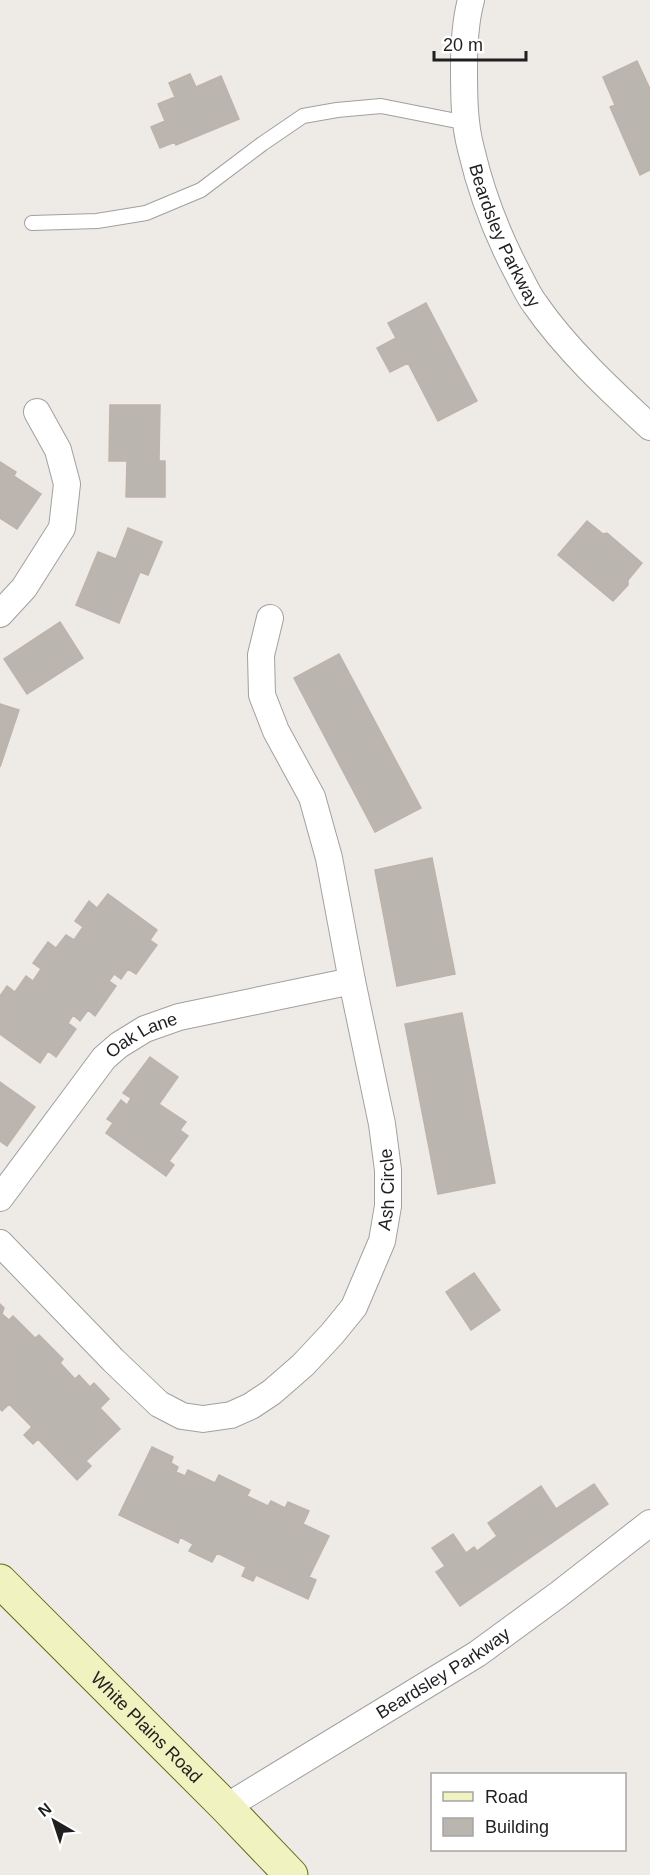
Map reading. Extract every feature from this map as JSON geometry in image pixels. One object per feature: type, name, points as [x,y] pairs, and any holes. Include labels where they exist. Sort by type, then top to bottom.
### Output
[{"type":"main road","name":"White Plains Road","points":[[0,1581],[291,1875]]},
{"type":"street","name":"Beardsley Parkway","points":[[471,0],[464,53],[464,102],[470,148],[503,246],[534,304],[574,352],[650,427]]},
{"type":"street","points":[[0,614],[24,588],[62,528],[67,484],[58,450],[37,412]]},
{"type":"street","name":"Ash Circle","points":[[0,1243],[113,1360],[159,1404],[182,1416],[203,1419],[231,1415],[251,1406],[272,1392],[303,1365],[354,1307],[382,1240],[388,1206],[388,1170],[382,1124],[329,858],[312,798],[276,731],[262,695],[261,655],[270,618]]},
{"type":"street","name":"Oak Lane","points":[[0,1198],[104,1058],[144,1029],[179,1017],[352,981]]},
{"type":"street","name":"Beardsley Parkway","points":[[226,1807],[477,1654],[650,1523]]},
{"type":"lane","points":[[32,223],[97,221],[146,213],[201,190],[303,116],[381,106],[467,123]]},
{"type":"building","points":[[637,61],[650,89],[650,170],[640,175],[610,107],[615,105],[603,77]]},
{"type":"building","points":[[190,74],[196,87],[221,76],[239,119],[176,145],[175,142],[160,148],[151,127],[165,121],[158,104],[175,97],[169,83]]},
{"type":"building","points":[[426,303],[477,401],[438,421],[408,363],[390,372],[377,348],[396,338],[388,323]]},
{"type":"building","points":[[110,405],[160,405],[159,461],[165,461],[165,497],[126,497],[127,461],[109,461]]},
{"type":"building","points":[[0,462],[16,472],[14,476],[41,494],[17,529],[0,518]]},
{"type":"building","points":[[587,521],[603,534],[607,533],[642,563],[628,580],[628,585],[613,601],[558,555]]},
{"type":"building","points":[[128,528],[162,542],[148,575],[140,572],[119,623],[76,605],[98,552],[116,559]]},
{"type":"building","points":[[60,622],[83,658],[27,694],[4,659]]},
{"type":"building","points":[[339,654],[421,808],[375,832],[294,678]]},
{"type":"building","points":[[0,704],[19,710],[0,767]]},
{"type":"building","points":[[432,858],[455,974],[397,986],[375,870]]},
{"type":"building","points":[[108,894],[157,930],[150,940],[157,945],[136,974],[128,969],[121,979],[114,974],[109,981],[116,986],[95,1016],[88,1010],[80,1021],[73,1015],[68,1023],[76,1029],[56,1057],[48,1051],[40,1063],[0,1034],[0,996],[7,986],[15,992],[26,976],[33,981],[41,969],[33,963],[48,942],[56,948],[66,935],[74,940],[83,927],[75,921],[89,901],[97,908]]},
{"type":"building","points":[[462,1013],[495,1183],[438,1194],[405,1024]]},
{"type":"building","points":[[150,1057],[178,1077],[159,1104],[186,1122],[180,1130],[188,1136],[169,1161],[174,1165],[166,1176],[106,1133],[113,1123],[107,1119],[121,1100],[127,1105],[131,1098],[123,1093]]},
{"type":"building","points":[[0,1082],[35,1107],[7,1146],[0,1141]]},
{"type":"building","points":[[474,1273],[500,1310],[471,1330],[446,1292]]},
{"type":"building","points":[[0,1304],[4,1308],[2,1314],[9,1320],[13,1316],[35,1338],[39,1335],[63,1359],[60,1363],[75,1379],[79,1375],[90,1387],[94,1383],[109,1399],[100,1408],[120,1429],[86,1461],[91,1466],[77,1480],[38,1439],[33,1444],[24,1435],[32,1427],[9,1404],[2,1411],[0,1409]]},
{"type":"building","points":[[152,1447],[173,1457],[171,1463],[178,1467],[176,1472],[185,1476],[188,1470],[215,1483],[219,1475],[250,1490],[247,1496],[268,1506],[271,1501],[285,1508],[288,1502],[309,1511],[303,1524],[329,1536],[309,1577],[316,1580],[308,1599],[256,1575],[253,1581],[242,1576],[246,1567],[217,1553],[212,1562],[189,1551],[193,1544],[180,1537],[178,1543],[119,1515]]},
{"type":"building","points":[[594,1484],[608,1504],[460,1606],[436,1572],[445,1566],[432,1548],[453,1534],[466,1553],[474,1547],[477,1551],[497,1536],[488,1523],[541,1486],[556,1509]]}]
